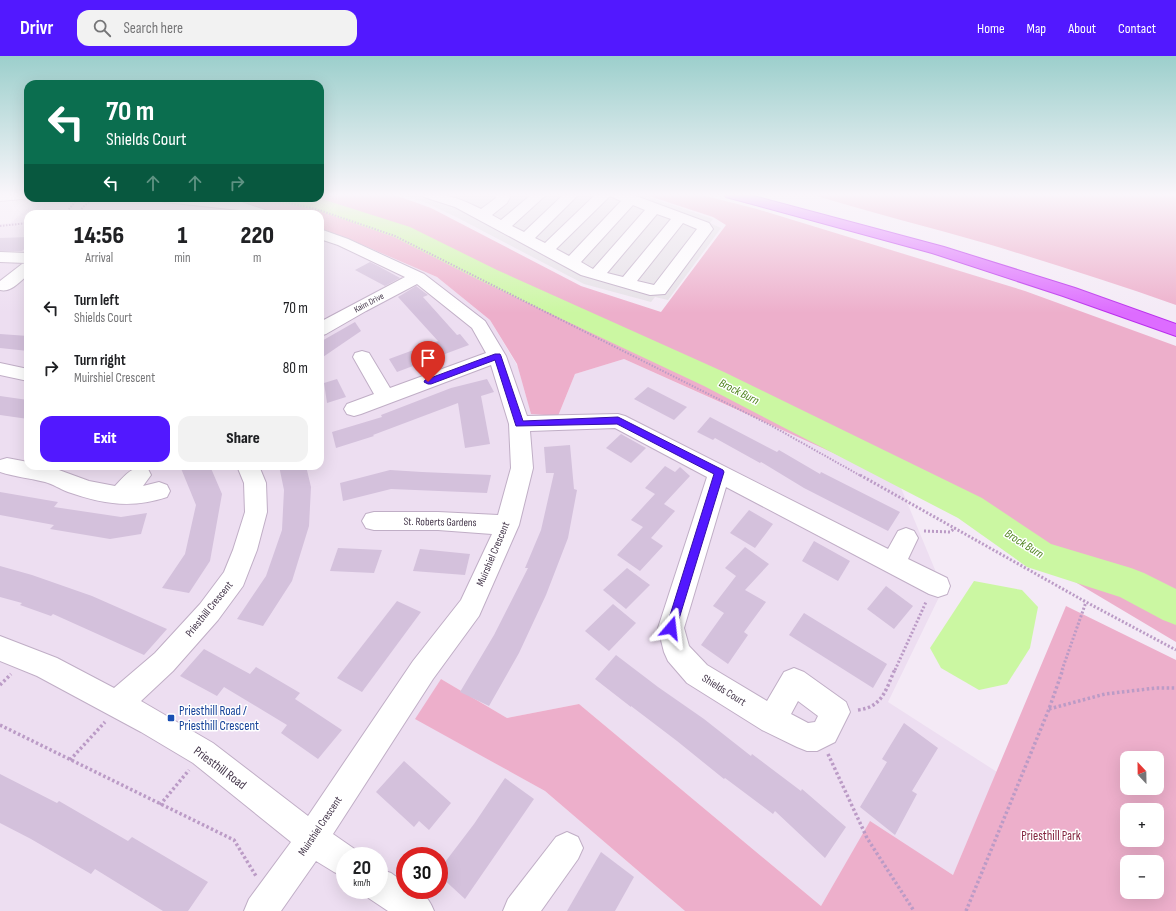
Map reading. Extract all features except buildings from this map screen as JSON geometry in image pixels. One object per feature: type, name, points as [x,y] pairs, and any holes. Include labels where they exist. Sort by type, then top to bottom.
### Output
[{"type":"highway","points":[[877,234],[958,256],[1054,287],[1176,330]]},
{"type":"highway","points":[[919,234],[1050,272],[1176,316]]},
{"type":"street","points":[[515,234],[587,272],[650,290],[659,290],[701,234]]},
{"type":"street","points":[[525,239],[530,234]]},
{"type":"street","points":[[547,250],[563,234]]},
{"type":"street","points":[[571,263],[598,234]]},
{"type":"street","points":[[597,274],[632,234]]},
{"type":"street","points":[[627,283],[666,234]]},
{"type":"street","name":"Muirshiel Crescent","points":[[265,905],[312,839],[423,670],[470,608],[507,525],[522,468],[519,424],[497,356],[479,325],[418,277],[343,242],[324,235]]},
{"type":"street","points":[[0,257],[24,258]]},
{"type":"street","points":[[4,286],[24,270]]},
{"type":"street","name":"Kaim Drive","points":[[324,328],[418,277]]},
{"type":"street","points":[[354,409],[497,356]]},
{"type":"street","points":[[362,357],[386,397]]},
{"type":"street","points":[[0,370],[24,374]]},
{"type":"street","points":[[519,424],[618,420],[936,585]]},
{"type":"street","points":[[8,466],[24,467]]},
{"type":"street","points":[[56,470],[66,482],[96,492],[119,496],[145,495],[159,491]]},
{"type":"street","name":"Priesthill Crescent","points":[[119,705],[164,662],[209,612],[234,578],[256,512],[256,483],[250,470]]},
{"type":"street","name":"Shields Court","points":[[719,472],[671,628],[677,652],[697,674],[772,720],[807,737],[817,737]]},
{"type":"street","points":[[119,496],[140,475]]},
{"type":"street","name":"St. Roberts Gardens","points":[[374,521],[438,521],[507,525]]},
{"type":"street","points":[[894,562],[906,538]]},
{"type":"street","name":"Priesthill Road","points":[[0,648],[47,666],[151,722],[203,753],[312,839],[336,855]]},
{"type":"street","points":[[772,720],[794,681],[836,712],[825,732],[817,737]]},
{"type":"street","points":[[520,911],[567,848]]},
{"type":"path","points":[[389,234],[772,426],[1086,602],[1176,650]]},
{"type":"path","points":[[906,538],[913,531],[950,532],[956,528]]},
{"type":"path","points":[[836,712],[866,709],[881,700],[936,585]]},
{"type":"path","points":[[966,911],[1049,710],[1086,602]]},
{"type":"path","points":[[1049,710],[1105,694],[1156,688],[1176,688]]},
{"type":"path","points":[[70,760],[119,705]]},
{"type":"path","points":[[0,725],[160,805],[234,840],[265,905]]},
{"type":"path","points":[[817,737],[830,757],[868,838],[914,911]]},
{"type":"path","points":[[160,805],[203,753]]},
{"type":"shaded area","points":[[0,234],[24,234],[24,470],[324,470],[324,234],[330,234],[351,240],[437,277],[490,320],[518,367],[531,414],[558,416],[575,374],[624,359],[899,483],[943,589],[888,702],[997,772],[953,875],[870,822],[821,906],[579,704],[507,718],[441,679],[416,719],[545,791],[685,911],[0,911]]},
{"type":"shaded area","points":[[488,234],[717,234],[668,300],[655,297],[651,302],[584,284]]},
{"type":"shaded area","points":[[974,581],[1022,590],[1038,607],[1030,648],[1007,684],[979,690],[941,668],[930,648]]},
{"type":"green space","points":[[330,234],[481,234],[581,286],[661,312],[719,234],[838,234],[1025,291],[1176,346],[1176,642],[936,499],[624,359],[575,374],[558,416],[531,414],[517,364],[490,320],[437,277],[351,240]]},
{"type":"green space","points":[[951,234],[1176,234],[1176,305],[1082,273]]},
{"type":"green space","name":"Priesthill Park","points":[[1066,606],[1176,660],[1176,911],[685,911],[545,791],[415,719],[441,679],[507,718],[579,704],[821,906],[870,821],[953,875]]},
{"type":"waterway","name":"Brock Burn","points":[[406,234],[488,275],[714,379],[970,508],[1040,556],[1131,584],[1176,608]]},
{"type":"place","name":"Priesthill Road / Priesthill Crescent","points":[[171,718]]},
{"type":"route","points":[[428,382],[497,356],[519,424],[618,420],[719,472],[671,628]]}]
